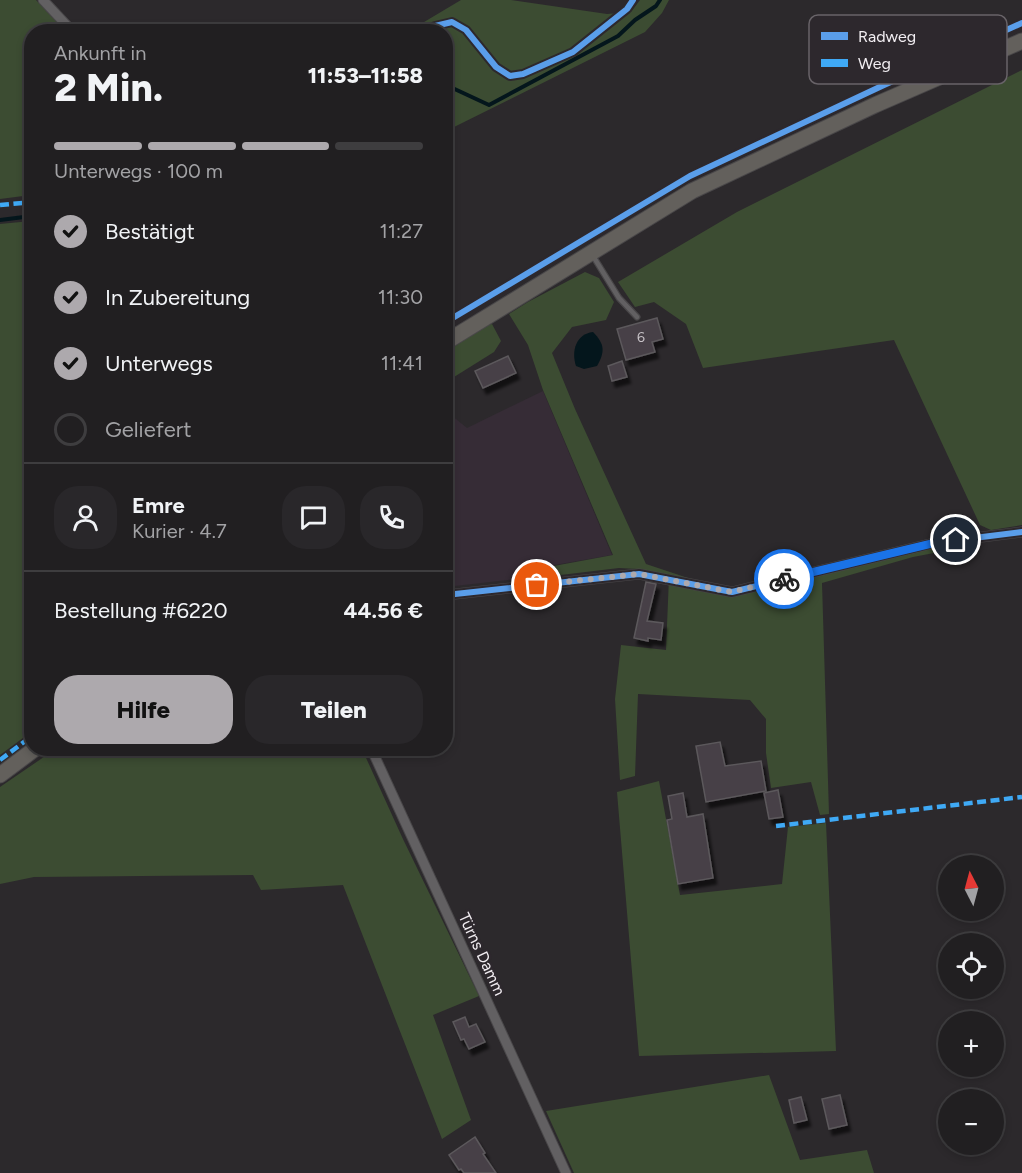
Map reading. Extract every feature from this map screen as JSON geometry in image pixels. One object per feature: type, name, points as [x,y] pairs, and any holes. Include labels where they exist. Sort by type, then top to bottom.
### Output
[{"type":"main road","points":[[1007,48],[1022,41]]},
{"type":"main road","points":[[453,338],[693,191],[924,84]]},
{"type":"main road","points":[[0,775],[25,756]]},
{"type":"street","points":[[43,0],[66,24]]},
{"type":"street","points":[[453,593],[639,574],[732,592],[934,543],[1022,532]]},
{"type":"street","name":"Türns Damm","points":[[375,756],[566,1173]]},
{"type":"lane","points":[[590,253],[620,297],[637,317]]},
{"type":"shaded area","points":[[593,332],[602,344],[601,356],[597,366],[584,369],[576,366],[574,355],[576,344],[582,336]]},
{"type":"shaded area","points":[[543,391],[612,555],[543,567],[526,578],[453,586],[453,417],[467,428]]},
{"type":"green space","points":[[0,0],[36,0],[58,24],[24,24],[24,196],[0,199]]},
{"type":"green space","points":[[461,0],[511,0],[607,14],[631,12],[640,0],[669,0],[662,13],[645,32],[453,128],[453,24],[421,24]]},
{"type":"green space","points":[[1022,70],[1022,525],[991,530],[980,525],[894,340],[703,368],[686,324],[654,302],[635,307],[618,282],[737,212],[994,84],[1007,84],[1007,77]]},
{"type":"green space","points":[[24,222],[24,737],[0,755],[0,224]]},
{"type":"green space","points":[[585,272],[599,278],[614,302],[606,320],[572,327],[552,353],[646,564],[688,578],[732,588],[974,532],[976,545],[913,557],[822,583],[829,814],[820,815],[811,782],[771,788],[766,753],[766,719],[750,700],[638,694],[635,776],[620,780],[615,699],[621,645],[666,650],[669,577],[638,569],[619,568],[527,579],[543,568],[613,555],[543,390],[528,345],[509,314]]},
{"type":"green space","points":[[492,324],[501,341],[494,352],[453,378],[453,348],[482,326]]},
{"type":"green space","points":[[45,756],[365,756],[479,996],[433,1015],[471,1120],[442,1139],[343,885],[261,890],[253,875],[34,877],[0,884],[0,787]]},
{"type":"green space","points":[[659,781],[680,895],[782,884],[788,827],[826,823],[836,1051],[639,1056],[617,792]]},
{"type":"green space","points":[[769,1075],[800,1160],[867,1150],[874,1173],[574,1173],[546,1111]]},
{"type":"building","points":[[657,318],[663,339],[652,342],[655,352],[626,360],[617,329]]},
{"type":"building","points":[[508,356],[516,373],[483,388],[475,371]]},
{"type":"building","points":[[622,361],[627,377],[612,381],[608,366]]},
{"type":"building","points":[[646,582],[656,584],[647,621],[663,623],[661,640],[648,638],[648,641],[634,638]]},
{"type":"building","points":[[720,742],[725,766],[761,761],[766,791],[706,802],[696,746]]},
{"type":"building","points":[[778,790],[783,817],[769,819],[764,793]]},
{"type":"building","points":[[683,793],[687,817],[703,814],[713,878],[678,884],[667,820],[672,819],[668,796]]},
{"type":"building","points":[[465,1017],[469,1027],[476,1024],[485,1042],[469,1049],[464,1039],[461,1040],[453,1022]]},
{"type":"building","points":[[840,1095],[847,1125],[829,1129],[822,1099]]},
{"type":"building","points":[[801,1097],[807,1120],[794,1123],[789,1100]]},
{"type":"building","points":[[475,1137],[496,1173],[464,1173],[461,1169],[459,1170],[449,1155]]},
{"type":"waterway","points":[[453,88],[489,105],[618,36],[635,20],[656,6],[660,0]]},
{"type":"waterway","points":[[0,220],[24,217]]},
{"type":"marked path","points":[[0,205],[24,203]]},
{"type":"marked path","points":[[0,760],[24,742]]},
{"type":"marked path","points":[[776,826],[1022,797]]},
{"type":"cycle path","points":[[444,24],[452,22],[466,30],[496,67],[510,76],[523,74],[573,52],[627,9],[633,0]]},
{"type":"cycle path","points":[[1007,30],[1022,23]]},
{"type":"cycle path","points":[[453,318],[690,176],[886,84]]},
{"type":"cycle path","points":[[453,594],[639,574],[732,592],[934,543],[1022,532]]},
{"type":"way so far","points":[[537,585],[639,574],[732,592],[784,579]]},
{"type":"route","points":[[784,579],[934,543],[956,540]]}]
